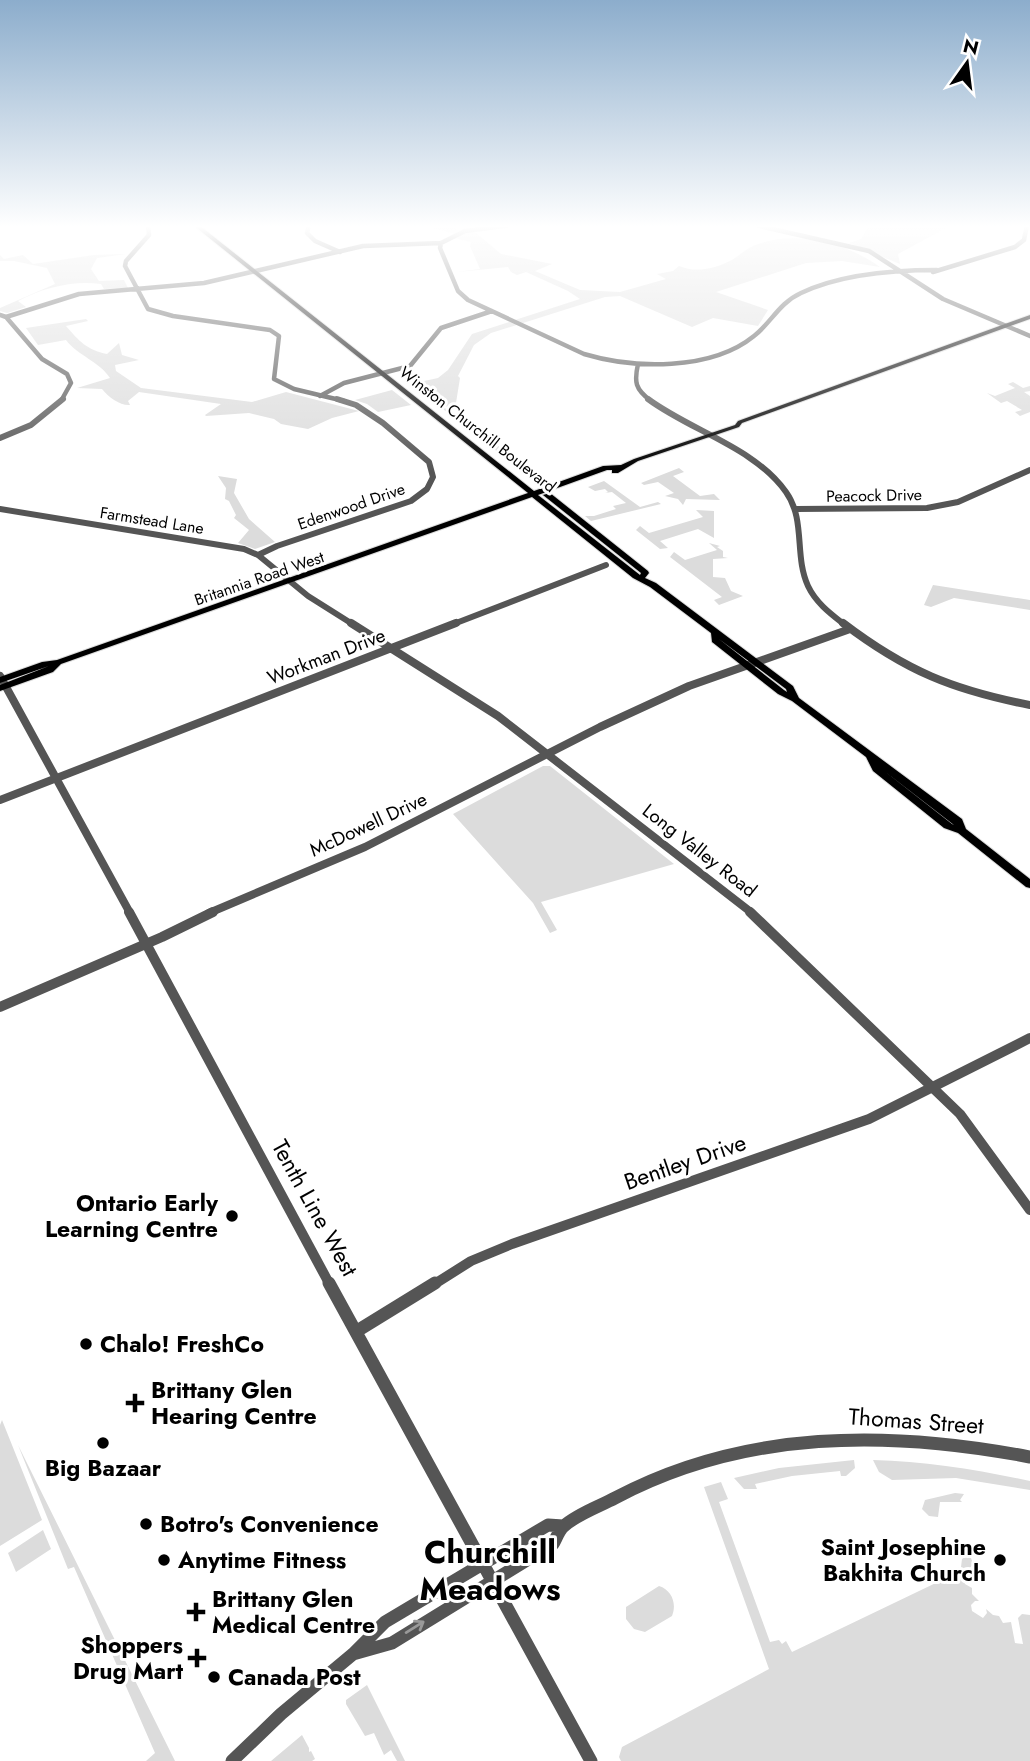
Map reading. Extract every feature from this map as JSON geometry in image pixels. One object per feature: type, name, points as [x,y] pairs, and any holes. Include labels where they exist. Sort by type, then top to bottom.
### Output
[{"type":"main road","name":"Winston Churchill Boulevard","points":[[303,307],[541,495],[636,576],[642,577],[715,632],[715,640],[751,663],[781,692],[795,699],[870,758],[876,769],[948,826],[962,831],[1030,884]]},
{"type":"main road","name":"Britannia Road West","points":[[2,682],[50,670],[59,662],[467,520],[479,520],[708,434],[737,426],[740,422],[972,336],[1030,311]]},
{"type":"main road","name":"Britannia Road West","points":[[999,325],[1030,317]]},
{"type":"street","points":[[0,438],[18,433],[36,422],[64,396],[71,383],[66,374],[43,359],[3,316],[32,307]]},
{"type":"street","name":"Edenwood Drive","points":[[148,307],[155,312],[270,330],[279,336],[280,341],[272,369],[274,379],[289,388],[362,408],[429,462],[433,477],[427,489],[411,501],[277,546],[258,555]]},
{"type":"street","points":[[485,307],[586,355],[638,364],[685,362],[738,346],[755,337],[780,307]]},
{"type":"street","points":[[952,307],[1030,337]]},
{"type":"street","points":[[320,396],[344,383],[410,366],[441,328],[492,311]]},
{"type":"street","points":[[638,364],[634,382],[639,392],[740,453],[774,479],[790,496],[796,509],[803,569],[810,589],[826,610],[898,664],[930,680],[967,692],[1030,705]]},
{"type":"street","name":"Peacock Drive","points":[[796,509],[927,508],[958,502],[1030,470]]},
{"type":"street","name":"Farmstead Lane","points":[[0,509],[231,546],[258,555],[290,582]]},
{"type":"street","name":"Workman Drive","points":[[0,800],[606,565]]},
{"type":"street","name":"Long Valley Road","points":[[290,582],[462,692],[742,904],[960,1114],[1030,1210]]},
{"type":"street","name":"McDowell Drive","points":[[0,1007],[147,943],[240,898],[365,847],[667,695],[850,629]]},
{"type":"street","name":"Tenth Line West","points":[[2,682],[58,777],[306,1243],[485,1562],[591,1761]]},
{"type":"street","name":"Bentley Drive","points":[[357,1331],[471,1261],[521,1241],[836,1132],[1030,1038]]},
{"type":"street","name":"Thomas Street","points":[[232,1761],[281,1714],[353,1654],[385,1622],[548,1525],[563,1526],[650,1480],[719,1456],[776,1443],[869,1437],[957,1443],[1030,1457]]},
{"type":"street","name":"Thomas Street","points":[[353,1654],[392,1643],[553,1544],[563,1526]]},
{"type":"shaded area","points":[[25,307],[7,313],[0,311],[0,308]]},
{"type":"shaded area","points":[[555,307],[573,307],[491,333],[474,345],[458,376],[460,378],[455,409],[450,409],[415,383],[438,378],[448,370],[472,334]]},
{"type":"shaded area","points":[[646,307],[760,307],[768,310],[758,326],[713,318],[692,327]]},
{"type":"shaded area","points":[[86,319],[88,321],[66,326],[84,344],[100,352],[107,354],[119,343],[122,355],[139,360],[115,365],[116,371],[141,388],[252,402],[286,392],[359,411],[332,418],[308,429],[281,424],[274,419],[249,413],[206,416],[221,404],[139,392],[128,401],[130,405],[123,404],[102,389],[77,388],[110,378],[66,340],[38,345],[26,328]]},
{"type":"shaded area","points":[[1013,382],[1023,388],[1030,386],[1030,391],[1024,392],[1030,396],[1030,412],[1020,416],[1015,412],[1022,410],[1007,401],[1001,403],[987,393],[995,396],[1015,388],[1008,384]]},
{"type":"shaded area","points":[[411,384],[540,476],[541,482],[536,482]]},
{"type":"shaded area","points":[[392,390],[411,405],[378,412],[355,400]]},
{"type":"shaded area","points":[[679,468],[684,472],[673,476],[700,496],[714,494],[720,500],[686,499],[683,505],[678,499],[665,496],[674,493],[658,482],[644,485],[641,483]]},
{"type":"shaded area","points":[[218,476],[237,479],[234,493],[249,519],[275,542],[255,549],[238,543],[249,530],[234,518],[236,515],[229,501],[225,499],[226,488]]},
{"type":"shaded area","points":[[604,481],[640,507],[658,502],[661,504],[591,521],[585,516],[594,516],[616,509],[613,506],[626,503],[612,492],[605,493],[608,492],[605,489],[595,491],[588,487]]},
{"type":"shaded area","points":[[696,510],[714,511],[714,538],[698,529],[660,541],[668,548],[660,549],[636,530],[640,526],[649,533],[703,517]]},
{"type":"shaded area","points":[[709,543],[720,546],[717,547],[723,551],[723,557],[728,558],[713,559],[713,577],[725,578],[731,591],[743,596],[719,605],[714,600],[722,597],[670,557],[674,552],[685,560],[717,550]]},
{"type":"shaded area","points":[[933,585],[1030,600],[1030,610],[954,598],[931,607],[924,605]]},
{"type":"shaded area","points":[[543,766],[550,766],[674,864],[541,902],[557,930],[550,933],[533,903],[453,814]]},
{"type":"shaded area","points":[[2,1420],[42,1520],[0,1546],[0,1425]]},
{"type":"shaded area","points":[[18,1445],[175,1761],[146,1761],[155,1753],[74,1567],[68,1569]]},
{"type":"shaded area","points":[[854,1460],[855,1468],[846,1476],[841,1476],[840,1471],[792,1476],[755,1484],[757,1489],[744,1489],[734,1478],[779,1468]]},
{"type":"shaded area","points":[[873,1460],[932,1464],[991,1473],[1030,1481],[1030,1490],[956,1478],[892,1480],[879,1472]]},
{"type":"shaded area","points":[[721,1482],[728,1499],[719,1502],[770,1642],[779,1640],[782,1644],[786,1641],[792,1652],[942,1580],[938,1574],[961,1567],[962,1559],[972,1552],[975,1554],[971,1558],[971,1576],[965,1578],[965,1584],[972,1588],[972,1594],[979,1601],[971,1605],[972,1611],[983,1618],[987,1613],[986,1609],[999,1616],[1003,1623],[1011,1622],[1015,1643],[1023,1644],[1018,1618],[1022,1614],[1030,1615],[1030,1761],[621,1761],[619,1757],[622,1747],[769,1669],[704,1487]]},
{"type":"shaded area","points":[[955,1493],[964,1494],[960,1500],[962,1502],[940,1502],[938,1517],[929,1516],[922,1509],[925,1500]]},
{"type":"shaded area","points":[[43,1530],[51,1549],[16,1572],[8,1553]]},
{"type":"shaded area","points":[[659,1586],[672,1598],[672,1616],[645,1632],[634,1629],[626,1619],[626,1607]]},
{"type":"shaded area","points":[[367,1685],[405,1761],[397,1761],[391,1750],[384,1755],[374,1733],[365,1736],[346,1704],[346,1700]]},
{"type":"shaded area","points":[[302,1735],[315,1759],[271,1761]]},
{"type":"place","name":"Ontario Early Learning Centre","points":[[232,1216]]},
{"type":"place","name":"Chalo! FreshCo","points":[[86,1344]]},
{"type":"place","name":"Brittany Glen Hearing Centre","points":[[135,1403]]},
{"type":"place","name":"Big Bazaar","points":[[103,1443]]},
{"type":"place","name":"Botro's Convenience","points":[[146,1524]]},
{"type":"place","name":"Anytime Fitness","points":[[164,1560]]},
{"type":"place","name":"Saint Josephine Bakhita Church","points":[[1000,1560]]},
{"type":"place","name":"Brittany Glen Medical Centre","points":[[196,1612]]},
{"type":"place","name":"Shoppers Drug Mart","points":[[197,1658]]},
{"type":"place","name":"Canada Post","points":[[214,1677]]},
{"type":"district","name":"Churchill Meadows","points":[[490,1570]]}]
